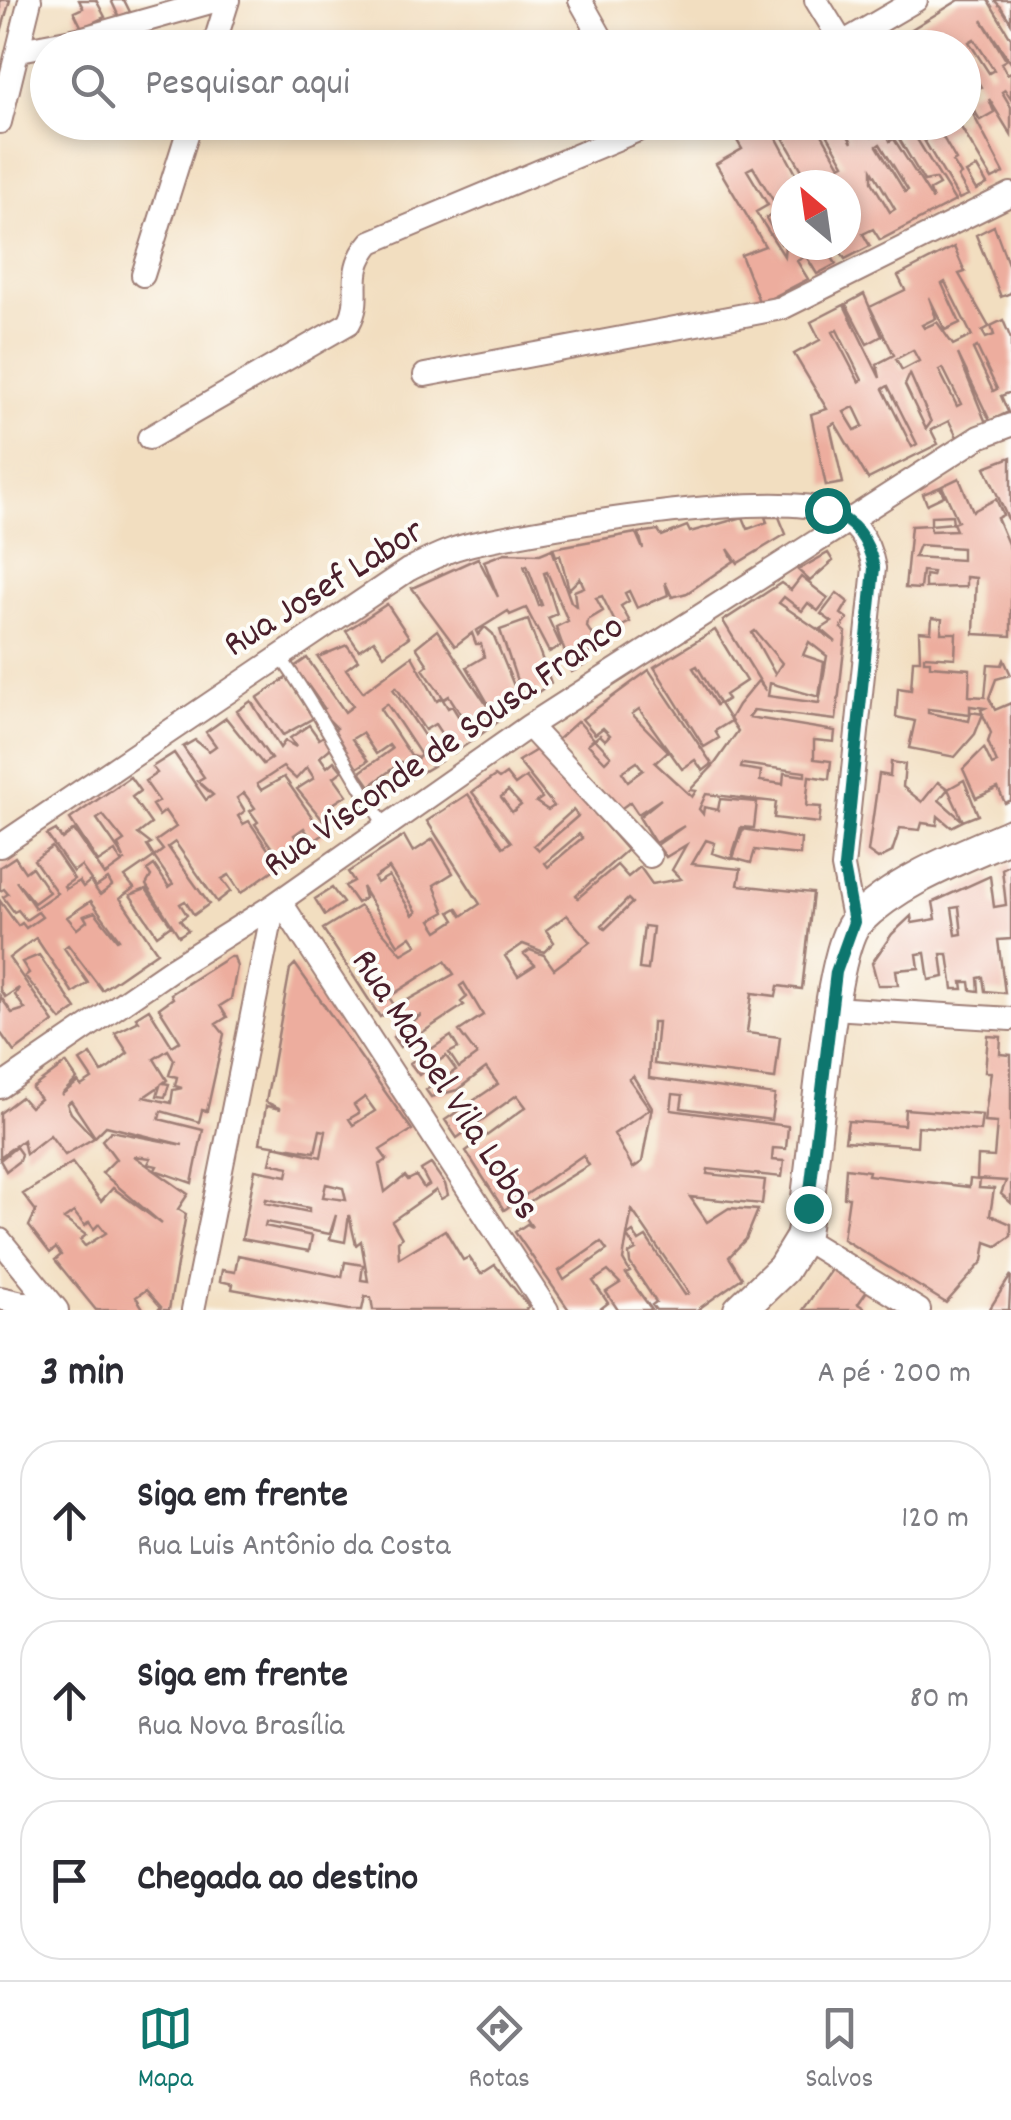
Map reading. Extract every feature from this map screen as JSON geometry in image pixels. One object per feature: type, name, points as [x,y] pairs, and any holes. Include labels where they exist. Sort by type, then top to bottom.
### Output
[{"type":"main road","points":[[740,1310],[784,1270],[802,1238],[836,972],[854,922],[923,874],[1011,834]]},
{"type":"street","points":[[0,122],[30,0]]},
{"type":"street","points":[[111,30],[218,0]]},
{"type":"street","points":[[219,30],[228,0]]},
{"type":"street","points":[[580,0],[597,30]]},
{"type":"street","points":[[816,0],[831,30]]},
{"type":"street","points":[[866,30],[916,0]]},
{"type":"street","points":[[20,50],[30,48]]},
{"type":"street","points":[[143,276],[185,140]]},
{"type":"street","points":[[149,438],[349,324],[354,314],[354,270],[371,242],[612,140]]},
{"type":"street","points":[[426,375],[782,308],[1011,194]]},
{"type":"street","name":"Rua Visconde de Sousa Franco","points":[[193,1310],[277,903],[384,824],[529,726],[979,437],[1011,424]]},
{"type":"street","name":"Rua Josef Labor","points":[[0,846],[408,570],[470,544],[744,506],[809,508],[848,520]]},
{"type":"street","points":[[848,520],[870,548],[874,568],[844,867],[854,922]]},
{"type":"street","points":[[529,726],[650,856]]},
{"type":"street","points":[[0,1087],[277,903]]},
{"type":"street","name":"Rua Manoel Vila Lobos","points":[[277,903],[546,1310]]},
{"type":"street","points":[[832,1008],[1011,1019]]},
{"type":"street","points":[[802,1238],[919,1310]]},
{"type":"street","points":[[0,1240],[55,1310]]},
{"type":"street","points":[[0,1298],[55,1310]]},
{"type":"lane","points":[[281,658],[317,706],[329,738],[384,824]]},
{"type":"building","points":[[0,0],[10,0],[1,32],[0,31]]},
{"type":"building","points":[[79,0],[96,0],[105,17],[82,28],[74,12],[83,8]]},
{"type":"building","points":[[111,0],[124,0],[130,12],[119,17]]},
{"type":"building","points":[[959,0],[988,0],[1011,38],[1011,63],[982,20],[1006,60],[1001,63],[1007,74],[1011,72],[1011,99],[1005,90],[1002,92],[1011,107],[1011,135],[989,99],[994,112],[981,119],[981,61],[989,73],[994,70],[981,50],[981,30],[910,30]]},
{"type":"building","points":[[994,0],[1011,0],[1011,23],[1001,7]]},
{"type":"building","points":[[981,129],[1004,173],[992,179],[969,140],[981,140]]},
{"type":"building","points":[[737,140],[778,140],[794,170],[771,170],[771,197],[753,167],[747,170],[768,205],[756,212],[771,236],[771,260],[799,260],[808,279],[760,304],[741,255],[765,246],[716,164],[742,149]]},
{"type":"building","points":[[784,140],[825,140],[840,166],[844,164],[830,140],[895,140],[933,200],[930,190],[939,185],[935,179],[924,181],[900,140],[917,140],[955,201],[880,240],[873,229],[863,234],[870,246],[861,251],[861,170],[802,170]],"holes":[[[880,144],[908,190],[905,192],[877,146]],[[872,170],[895,209],[890,212],[872,182]]]},
{"type":"building","points":[[924,140],[944,140],[968,195],[959,199]]},
{"type":"building","points":[[977,167],[987,184],[976,190],[966,173]]},
{"type":"building","points":[[994,226],[1011,272],[1011,293],[1001,297],[976,235]]},
{"type":"building","points":[[954,247],[965,272],[959,274],[989,327],[982,331],[986,338],[994,335],[991,326],[1003,320],[1011,339],[1011,392],[1001,396],[1008,412],[990,421],[958,354],[986,423],[957,437],[949,421],[931,430],[938,444],[868,479],[835,423],[830,426],[843,483],[826,486],[811,414],[827,409],[794,354],[820,340],[811,322],[844,305],[880,378],[877,364],[894,355],[870,307],[905,290],[898,276]],"holes":[[[945,282],[972,336],[953,345],[937,322],[924,328],[922,325],[936,318],[929,297],[945,330],[960,323],[942,284]],[[837,330],[862,380],[859,382],[833,332]],[[977,347],[997,389],[993,391],[973,349]],[[913,350],[919,361],[902,370],[896,359]],[[943,368],[961,404],[957,406],[939,370]],[[910,374],[931,422],[926,429],[905,385]],[[888,386],[917,444],[912,447],[883,389]],[[854,407],[863,426],[855,430],[844,412]]]},
{"type":"building","points":[[808,260],[834,260],[836,264],[817,274]]},
{"type":"building","points":[[864,294],[882,336],[867,344],[846,304]]},
{"type":"building","points":[[1011,457],[1011,526],[985,467]]},
{"type":"building","points":[[959,478],[973,511],[996,499],[1003,515],[997,518],[1011,551],[1011,636],[974,634],[976,578],[966,577],[966,587],[925,588],[925,575],[932,576],[933,572],[922,571],[920,589],[905,588],[911,526],[930,525],[931,531],[956,530],[953,523],[958,521],[942,486]],"holes":[[[919,545],[962,548],[962,560],[914,557]]]},
{"type":"building","points":[[940,487],[944,496],[927,504],[923,494]]},
{"type":"building","points":[[952,515],[953,523],[931,525],[931,516]]},
{"type":"building","points":[[743,517],[748,529],[767,522],[765,517],[779,517],[786,534],[738,563],[728,549],[734,561],[687,593],[672,597],[665,582],[668,595],[637,608],[629,591],[625,593],[629,601],[621,606],[630,622],[618,628],[602,596],[596,598],[603,611],[588,620],[587,627],[600,647],[584,656],[587,664],[572,672],[556,627],[568,621],[547,572],[544,573],[557,614],[548,618],[561,646],[549,652],[526,608],[510,615],[508,611],[476,631],[478,635],[485,627],[493,634],[521,703],[508,712],[505,704],[495,710],[489,705],[467,667],[484,657],[481,644],[476,644],[472,633],[455,646],[412,588],[478,558],[498,597],[484,561],[505,553],[540,554],[552,549],[571,602],[576,606],[574,591],[584,587],[580,578],[569,589],[560,555],[556,556],[553,548],[636,533],[643,549],[639,533],[658,530],[662,536],[687,526],[690,532]],"holes":[[[527,565],[542,605],[539,606],[524,566]]]},
{"type":"building","points":[[828,553],[833,561],[810,581],[798,570]]},
{"type":"building","points":[[801,577],[828,598],[818,611],[808,603],[802,611],[784,597],[779,603],[836,642],[821,629],[832,622],[821,614],[837,593],[848,602],[841,614],[848,619],[841,628],[846,632],[836,720],[754,710],[749,717],[835,731],[834,742],[814,740],[814,759],[831,761],[829,779],[809,776],[806,806],[821,807],[819,823],[774,818],[776,802],[706,794],[699,809],[703,814],[704,807],[718,810],[720,799],[757,802],[754,828],[741,827],[731,859],[712,853],[715,843],[706,840],[692,864],[741,869],[738,885],[813,893],[802,989],[778,986],[776,996],[752,993],[747,1033],[780,1037],[775,1079],[654,1064],[658,1022],[652,1022],[649,1078],[775,1095],[771,1120],[681,1108],[683,1095],[673,1094],[671,1110],[788,1126],[786,1149],[773,1148],[772,1160],[784,1161],[782,1177],[708,1169],[707,1174],[765,1180],[762,1204],[690,1197],[707,1222],[729,1208],[758,1210],[746,1239],[729,1257],[742,1278],[697,1310],[656,1310],[652,1305],[656,1302],[630,1263],[629,1254],[636,1250],[627,1236],[623,1260],[630,1272],[626,1274],[652,1310],[618,1310],[606,1292],[620,1283],[608,1271],[593,1281],[608,1303],[599,1310],[569,1310],[515,1232],[527,1224],[532,1227],[519,1208],[589,1165],[583,1155],[504,1210],[466,1151],[526,1107],[517,1095],[457,1138],[445,1120],[498,1084],[486,1068],[457,1090],[431,1097],[426,1090],[456,1070],[446,1056],[419,1075],[410,1063],[451,1036],[458,1048],[449,1053],[459,1068],[477,1055],[459,1031],[483,1015],[464,983],[460,986],[467,997],[461,1002],[464,1005],[400,1047],[393,1037],[421,1015],[403,1023],[394,1008],[380,1017],[323,929],[360,906],[402,954],[417,945],[411,936],[398,945],[362,887],[365,898],[357,903],[345,886],[354,881],[348,872],[404,836],[413,852],[433,839],[453,873],[434,885],[445,912],[431,920],[438,931],[455,920],[450,912],[457,908],[462,916],[480,904],[427,821],[468,794],[503,847],[511,842],[472,792],[495,776],[499,779],[506,774],[515,785],[526,777],[542,798],[536,802],[548,810],[554,806],[518,761],[538,749],[627,850],[576,895],[578,898],[617,865],[628,877],[640,867],[652,884],[681,879],[672,870],[686,845],[666,857],[657,845],[684,826],[655,843],[639,817],[661,799],[638,814],[630,802],[619,810],[557,740],[578,721],[594,739],[588,744],[605,762],[611,756],[595,739],[600,735],[605,740],[610,735],[603,728],[595,734],[582,719],[649,670],[712,764],[703,771],[695,760],[682,769],[639,709],[632,714],[668,751],[655,763],[692,797],[696,791],[690,790],[714,765],[738,731],[730,719],[738,705],[758,681],[766,691],[723,621],[781,583],[791,590]],"holes":[[[755,631],[782,663],[775,674],[752,633]],[[809,642],[827,656],[819,703],[768,696],[770,683],[819,697],[824,662],[803,655]],[[637,762],[643,770],[628,781],[622,772]],[[742,764],[805,772],[805,776],[784,773],[783,784],[760,781],[761,771],[741,768]],[[508,791],[521,805],[512,812],[501,797]],[[573,810],[578,816],[539,850],[534,845]],[[579,834],[582,838],[548,867],[545,863]],[[389,868],[417,912],[413,915],[389,876],[377,883],[374,878]],[[628,899],[632,903],[605,929],[602,925]],[[567,915],[590,942],[554,969],[544,955],[530,950],[524,954],[535,965],[518,976],[505,956],[523,944],[544,952],[554,942],[546,930]],[[644,926],[653,927],[648,970],[639,969]],[[445,961],[454,974],[395,1007],[389,997]],[[633,1076],[652,1107],[642,1162],[633,1168],[614,1134],[650,1109],[629,1079]],[[632,1210],[689,1293],[685,1295],[646,1237],[639,1241],[633,1232],[627,1236]],[[601,1242],[607,1250],[564,1280],[559,1271]]]},
{"type":"building","points":[[387,604],[409,637],[384,655],[374,640],[359,650],[346,631]]},
{"type":"building","points":[[932,618],[942,619],[941,633],[956,633],[955,658],[924,656],[924,661],[930,661],[930,666],[970,669],[969,696],[985,697],[988,664],[1002,665],[1004,660],[1011,675],[996,679],[989,698],[995,710],[1011,703],[1011,800],[1005,803],[998,788],[976,798],[963,769],[984,748],[992,765],[997,763],[983,714],[975,734],[955,757],[909,748],[915,721],[896,717],[898,688],[911,690],[913,660],[920,660],[919,631],[931,632]],"holes":[[[970,706],[985,708],[981,710],[983,714],[971,712],[969,721],[928,713],[928,709],[970,714]]]},
{"type":"building","points":[[528,620],[551,683],[524,702],[500,630]]},
{"type":"building","points":[[437,630],[498,722],[476,738],[449,696],[444,699],[423,669],[428,665],[416,647]]},
{"type":"building","points":[[715,630],[746,681],[725,695],[728,699],[720,704],[731,721],[715,731],[719,738],[704,747],[654,667]],"holes":[[[697,666],[719,703],[716,705],[693,668]]]},
{"type":"building","points":[[347,645],[358,660],[346,669],[363,692],[412,656],[437,701],[442,698],[448,708],[452,706],[473,740],[454,753],[435,724],[425,730],[396,687],[393,689],[441,761],[412,778],[401,762],[370,786],[360,772],[392,749],[389,745],[376,754],[362,733],[352,739],[368,761],[357,768],[328,734],[337,728],[320,711],[324,708],[307,684],[303,687],[291,669],[307,658],[345,712],[353,706],[318,657]],"holes":[[[387,704],[421,755],[411,756],[380,709]]]},
{"type":"building","points":[[289,676],[317,716],[283,735],[257,698]]},
{"type":"building","points":[[251,701],[280,748],[285,741],[296,747],[290,738],[309,725],[319,739],[324,736],[332,747],[320,757],[327,767],[334,761],[342,771],[334,777],[347,795],[333,804],[340,816],[327,825],[297,789],[314,778],[307,767],[296,779],[283,767],[257,784],[261,790],[284,777],[324,834],[313,842],[304,828],[294,835],[303,849],[241,893],[229,875],[222,879],[231,891],[217,902],[175,842],[168,847],[209,904],[194,915],[185,901],[180,904],[187,915],[180,920],[188,930],[179,936],[146,885],[151,876],[147,870],[154,865],[169,887],[173,884],[154,857],[163,850],[156,841],[176,827],[165,811],[159,816],[152,805],[159,801],[145,781],[157,773],[152,767],[174,753],[206,800],[213,795],[197,781],[204,777],[183,747],[195,740],[209,751],[216,746],[206,732],[226,718],[263,764],[271,759],[237,711]],"holes":[[[244,793],[255,808],[250,811],[258,822],[255,824],[276,854],[272,855],[249,821],[243,824],[238,816],[245,811],[237,798]]]},
{"type":"building","points":[[891,762],[905,764],[903,787],[922,802],[938,782],[948,789],[939,800],[963,821],[951,827],[938,816],[937,825],[922,823],[920,830],[900,828],[892,852],[878,859],[868,852],[879,774],[890,776]]},
{"type":"building","points":[[130,777],[140,791],[132,797],[151,824],[138,834],[151,844],[147,846],[154,857],[125,877],[134,888],[120,898],[157,952],[102,990],[68,945],[64,948],[88,983],[73,993],[36,938],[30,942],[9,958],[54,1022],[14,1052],[0,1032],[0,996],[12,1013],[25,1009],[15,995],[19,988],[5,997],[0,990],[0,901],[18,926],[22,923],[26,928],[42,917],[38,912],[26,920],[18,910],[14,912],[3,897],[8,894],[4,889],[0,891],[0,867],[15,857],[25,872],[32,867],[49,892],[34,903],[16,881],[35,908],[57,893],[34,860],[52,847],[74,879],[64,886],[66,889],[79,881],[83,887],[90,881],[100,895],[112,886],[108,879],[96,887],[81,866],[73,872],[47,835],[56,830],[62,839],[74,830],[105,875],[126,860],[121,862],[115,851],[98,862],[70,819]],"holes":[[[103,815],[124,841],[118,845],[124,858],[97,819]],[[91,901],[119,939],[95,912],[84,916],[87,921],[77,929],[67,917]]]},
{"type":"building","points":[[964,780],[978,815],[963,821],[948,789]]},
{"type":"building","points":[[743,829],[801,839],[800,855],[755,850],[751,863],[733,858]]},
{"type":"building","points":[[1011,864],[1011,939],[998,940],[1005,993],[985,991],[983,977],[978,978],[979,991],[971,990],[970,982],[962,982],[963,989],[953,989],[948,954],[941,954],[944,977],[929,980],[925,953],[917,954],[919,968],[896,970],[898,985],[878,985],[872,963],[892,934],[911,916],[912,923],[936,919],[933,902],[990,876],[994,907],[1006,905],[1002,869]],"holes":[[[959,907],[962,934],[956,935],[952,908]]]},
{"type":"building","points":[[332,888],[343,903],[325,915],[315,899]]},
{"type":"building","points":[[146,889],[171,925],[157,935],[130,895]]},
{"type":"building","points":[[39,955],[76,1009],[61,1020],[25,976],[29,973],[22,962]]},
{"type":"building","points":[[234,957],[237,967],[231,999],[220,1006],[227,1017],[216,1024],[224,1034],[207,1111],[202,1110],[199,1122],[161,1111],[159,1119],[203,1130],[192,1183],[155,1170],[157,1166],[148,1164],[151,1158],[134,1156],[188,1194],[178,1209],[186,1214],[169,1310],[158,1310],[161,1307],[146,1290],[136,1297],[144,1310],[96,1310],[55,1260],[61,1255],[56,1248],[50,1253],[29,1226],[36,1211],[23,1194],[72,1163],[101,1201],[113,1188],[162,1224],[102,1173],[116,1159],[102,1140],[111,1131],[183,1145],[106,1126],[95,1137],[71,1101],[67,1104],[71,1113],[94,1138],[65,1155],[50,1135],[26,1154],[23,1140],[0,1157],[0,1113],[21,1097],[30,1107],[40,1099],[32,1088],[66,1063],[77,1079],[61,1095],[78,1082],[81,1086],[92,1079],[80,1061],[91,1054],[102,1072],[109,1068],[128,1053],[115,1033],[139,1021],[136,1017],[149,1009],[172,1046],[180,1041],[159,1008],[173,998],[171,994]],"holes":[[[168,1050],[174,1060],[169,1075],[177,1077],[175,1086],[182,1088],[173,1090],[171,1103],[144,1097],[160,1086],[157,1096],[165,1097],[169,1084],[163,1083],[167,1080],[154,1059]],[[74,1212],[85,1226],[89,1222],[94,1229],[99,1224],[106,1233],[85,1246],[80,1240],[86,1235],[64,1219]]]},
{"type":"building","points":[[295,964],[412,1130],[380,1150],[387,1160],[379,1165],[385,1192],[405,1176],[408,1180],[416,1176],[424,1188],[429,1185],[421,1170],[431,1164],[445,1184],[448,1195],[441,1199],[436,1190],[392,1221],[402,1238],[398,1241],[399,1258],[445,1230],[463,1260],[469,1257],[481,1274],[495,1265],[529,1307],[525,1310],[373,1310],[371,1298],[365,1296],[362,1310],[349,1310],[232,1289],[233,1284],[220,1281],[222,1270],[235,1272],[238,1255],[342,1277],[345,1262],[363,1265],[361,1280],[368,1281],[361,1241],[356,1245],[349,1215],[345,1242],[330,1239],[336,1215],[330,1234],[266,1222],[265,1226],[312,1236],[309,1251],[242,1239],[255,1170],[287,1176],[289,1167],[270,1163],[274,1146],[321,1157],[326,1131],[320,1130],[315,1152],[260,1143],[266,1106],[281,1109],[266,1102],[290,969]],"holes":[[[365,1097],[375,1111],[353,1125],[349,1119],[359,1113],[354,1105]],[[326,1184],[343,1188],[346,1200],[323,1197]],[[266,1199],[309,1208],[309,1212],[265,1203]]]},
{"type":"building","points":[[988,1036],[1001,1037],[1000,1054],[1011,1055],[1011,1203],[1001,1194],[1006,1181],[977,1179],[978,1156],[994,1157],[997,1123],[984,1122],[991,1072],[985,1072]]},
{"type":"building","points":[[905,1109],[982,1115],[980,1131],[918,1126],[917,1146],[845,1141],[848,1121],[904,1125]]},
{"type":"building","points":[[16,1147],[21,1154],[19,1161],[6,1171],[0,1160]]},
{"type":"building","points":[[846,1168],[869,1171],[868,1175],[969,1187],[970,1179],[980,1180],[979,1188],[994,1189],[990,1215],[1011,1224],[1011,1236],[997,1246],[986,1242],[983,1261],[946,1303],[843,1239],[849,1197],[844,1197]]},
{"type":"building","points":[[832,1268],[867,1291],[858,1304],[867,1310],[803,1310]]},
{"type":"building","points":[[1011,1275],[1009,1310],[989,1310]]},
{"type":"route","points":[[808,1208],[836,972],[854,922],[845,892],[844,867],[874,568],[870,548],[860,532],[848,520],[827,510]]}]
